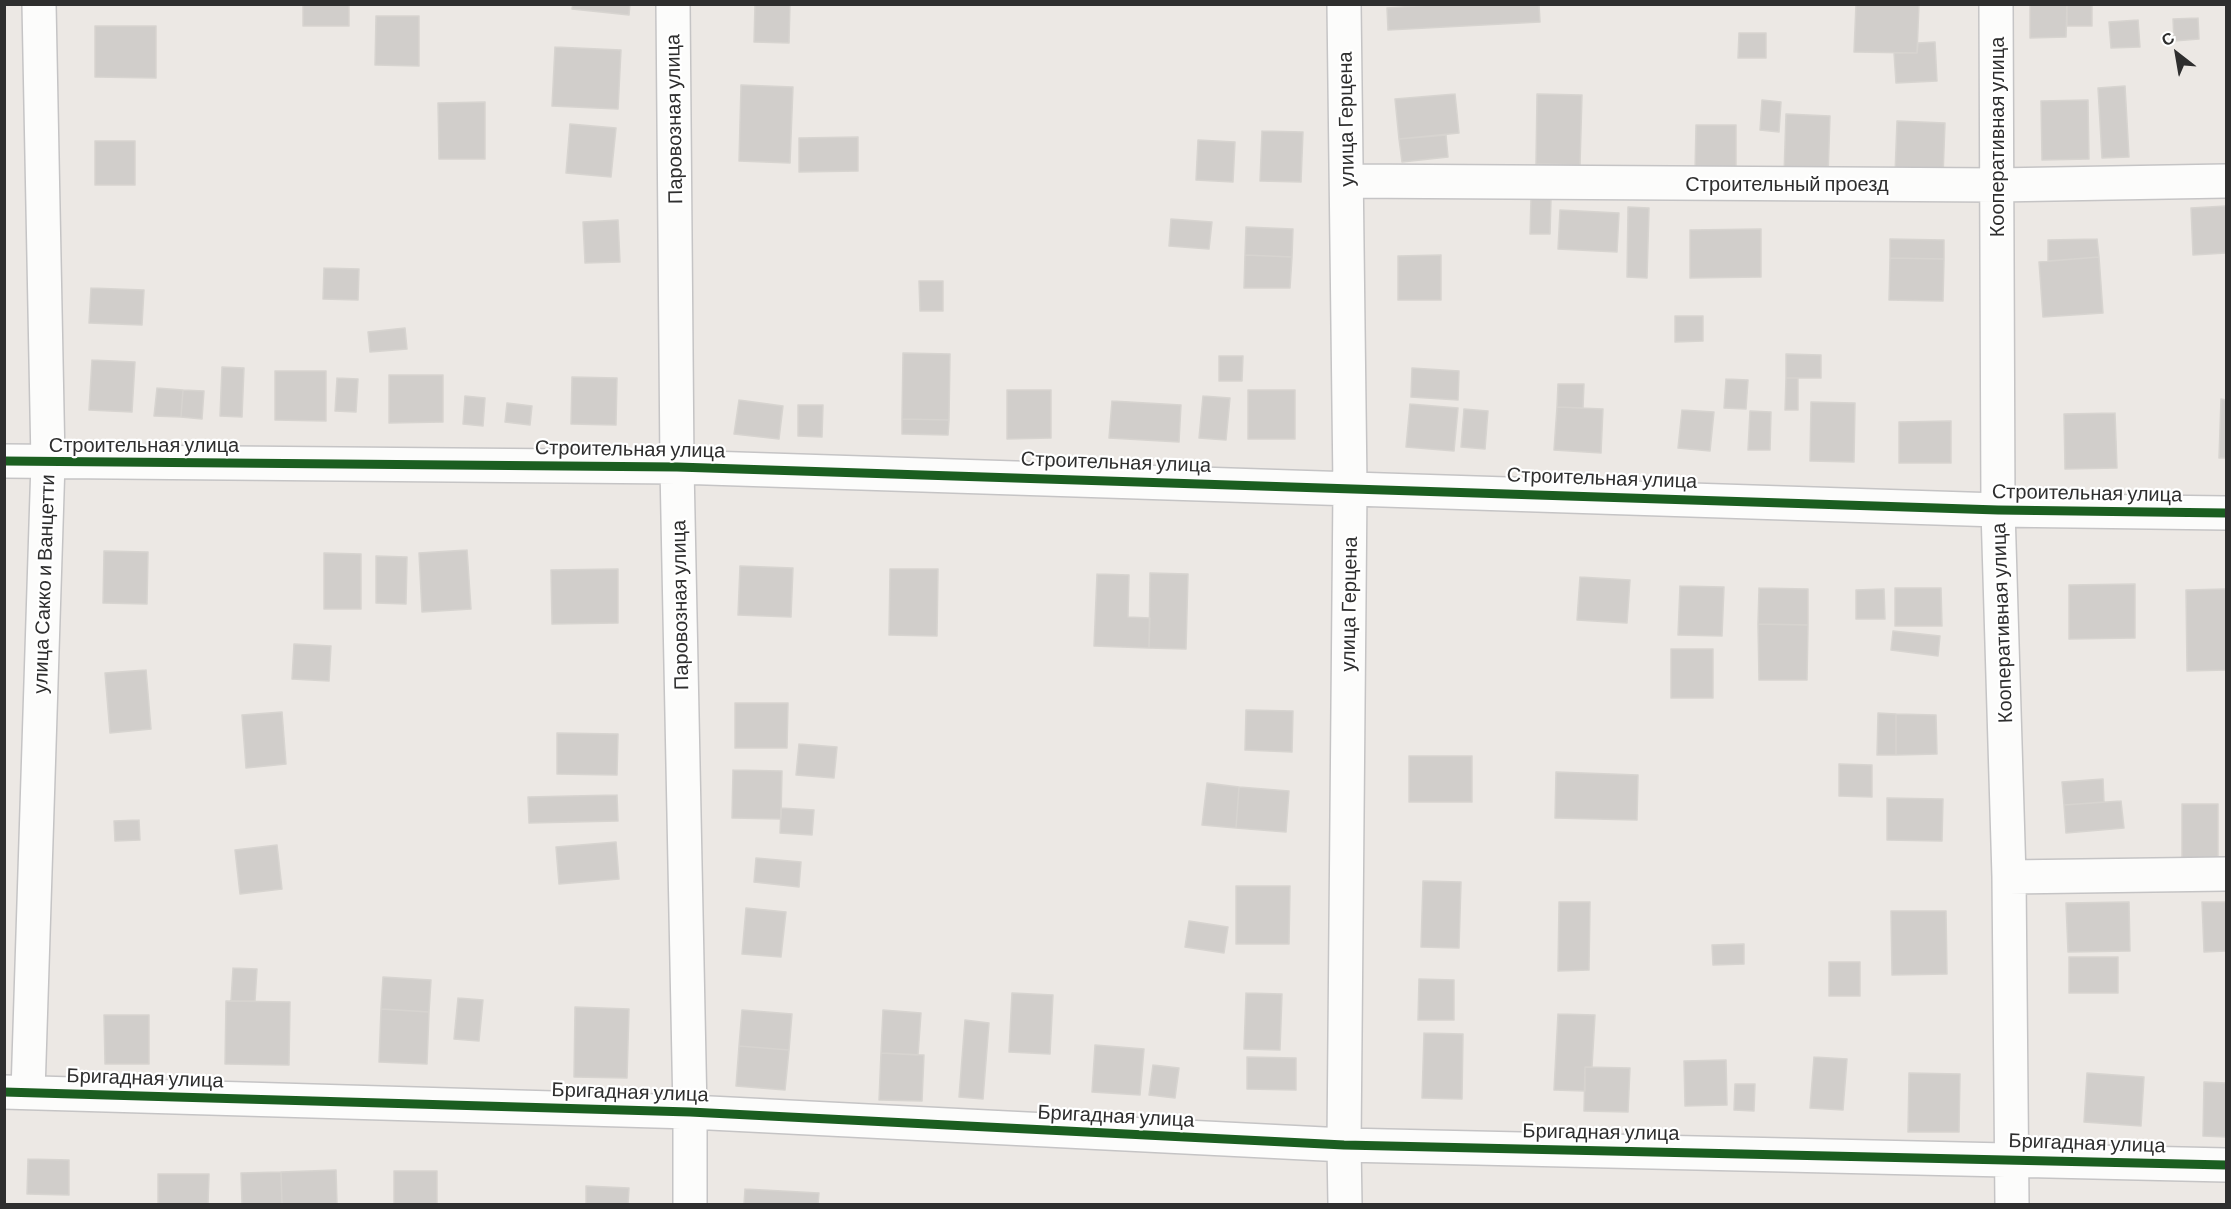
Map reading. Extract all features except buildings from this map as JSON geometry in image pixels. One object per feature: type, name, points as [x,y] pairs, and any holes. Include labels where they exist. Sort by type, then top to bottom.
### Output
[{"type":"street","name":"улица Сакко и Ванцетти","points":[[16,1092],[48,462],[39,4]]},
{"type":"street","name":"Паровозная улица","points":[[673,4],[677,467],[690,1204]]},
{"type":"street","name":"улица Герцена","points":[[1344,4],[1350,487],[1345,1204]]},
{"type":"street","name":"Кооперативная улица","points":[[1996,4],[1998,510],[2009,877],[2012,1204]]},
{"type":"street","name":"Строительный проезд","points":[[1347,181],[1997,185],[2226,181]]},
{"type":"street","name":"Строительная улица","points":[[4,461],[677,467],[1350,487],[1998,510],[2226,513]]},
{"type":"street","points":[[2009,877],[2226,874]]},
{"type":"street","name":"Бригадная улица","points":[[16,1092],[690,1112],[1344,1145],[2226,1165]]},
{"type":"cycle path","points":[[4,461],[677,467],[1998,510],[2226,513]]},
{"type":"cycle path","points":[[4,1092],[690,1112],[1344,1145],[2226,1165]]}]
